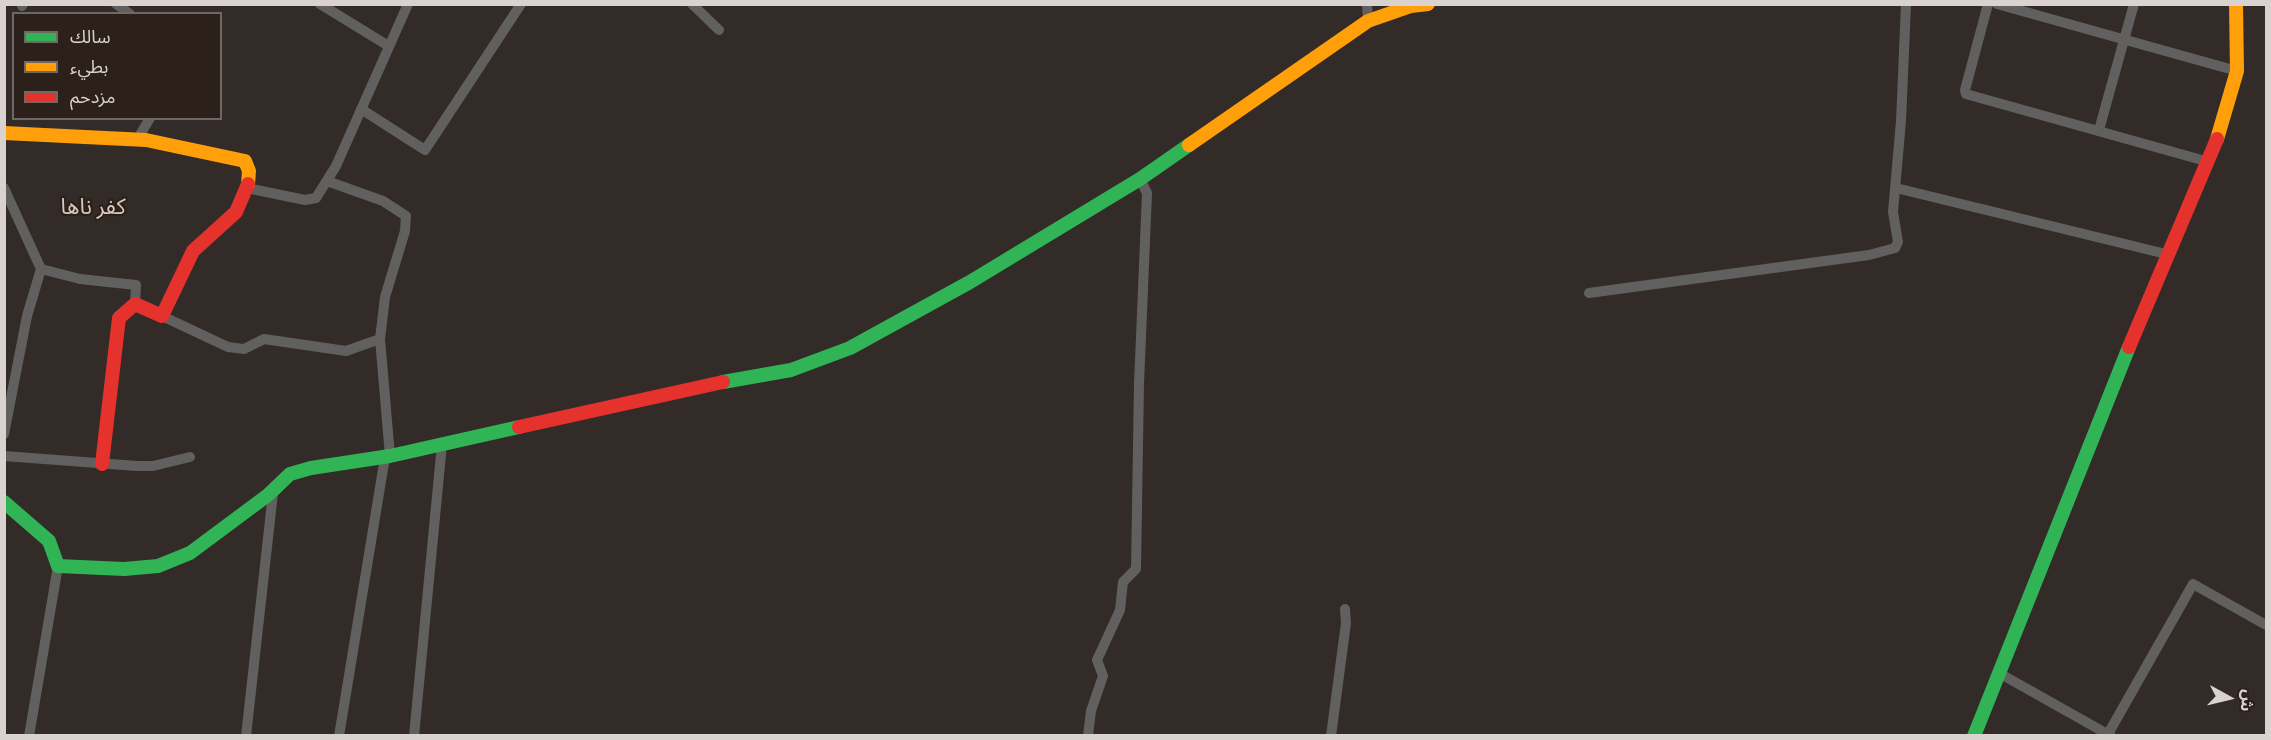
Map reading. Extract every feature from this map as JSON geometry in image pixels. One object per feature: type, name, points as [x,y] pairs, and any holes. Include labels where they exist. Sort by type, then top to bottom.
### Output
[{"type":"street","points":[[320,4],[387,45]]},
{"type":"street","points":[[247,188],[305,201],[316,198],[336,166],[387,45],[408,4]]},
{"type":"street","points":[[692,4],[719,30]]},
{"type":"street","points":[[1367,4],[1368,21]]},
{"type":"street","points":[[58,566],[124,569],[158,566],[189,553],[216,535],[290,474],[311,468],[388,456],[693,387],[791,370],[850,348],[970,282],[1140,179],[1368,21],[1411,6],[1428,4]]},
{"type":"street","points":[[1589,292],[1869,255],[1893,249],[1898,242],[1893,212],[1906,4]]},
{"type":"street","points":[[1988,4],[1965,90],[1966,94],[2209,162]]},
{"type":"street","points":[[1997,4],[2237,71]]},
{"type":"street","points":[[2100,130],[2133,4]]},
{"type":"street","points":[[1974,735],[2166,254],[2209,162],[2237,71],[2236,4]]},
{"type":"street","points":[[361,109],[425,150],[515,6]]},
{"type":"street","points":[[137,140],[149,120]]},
{"type":"street","points":[[4,133],[137,140],[245,161],[249,171],[247,188],[236,212],[194,251],[162,316]]},
{"type":"street","points":[[1088,735],[1091,711],[1103,676],[1097,660],[1120,610],[1123,582],[1136,569],[1139,384],[1147,193],[1140,179]]},
{"type":"street","points":[[327,181],[383,201],[406,216],[405,231],[385,297],[380,339],[388,456],[339,735]]},
{"type":"street","points":[[4,188],[41,269],[27,316],[4,434]]},
{"type":"street","points":[[1896,188],[2166,254]]},
{"type":"street","points":[[41,269],[80,279],[136,285],[135,304],[119,318],[102,464]]},
{"type":"street","points":[[135,304],[228,347],[244,349],[264,339],[346,351],[380,339]]},
{"type":"street","points":[[414,735],[442,444]]},
{"type":"street","points":[[4,456],[153,466],[190,457]]},
{"type":"street","points":[[246,735],[273,493],[290,474]]},
{"type":"street","points":[[4,502],[49,541],[58,566],[29,735]]},
{"type":"street","points":[[1999,673],[2109,735],[2193,584],[2266,625]]},
{"type":"street","points":[[1331,735],[1347,623],[1345,609]]},
{"type":"traffic: fast","points":[[723,382],[791,370],[850,348],[970,282],[1140,179],[1189,145]]},
{"type":"traffic: fast","points":[[1974,736],[2129,347]]},
{"type":"traffic: fast","points":[[4,502],[49,541],[58,566],[124,569],[158,566],[190,553],[268,495],[290,474],[311,468],[390,456],[519,427]]},
{"type":"traffic: slow","points":[[1189,145],[1368,21],[1411,6],[1428,4]]},
{"type":"traffic: slow","points":[[2217,139],[2237,71],[2236,4]]},
{"type":"traffic: slow","points":[[4,133],[146,140],[245,161],[249,171],[248,184]]},
{"type":"traffic: jam","points":[[2129,347],[2217,139]]},
{"type":"traffic: jam","points":[[102,464],[119,318],[135,304],[162,316],[193,251],[236,212],[248,184]]},
{"type":"traffic: jam","points":[[519,427],[723,382]]},
{"type":"district","name":"كفر ناها","points":[[93,208]]}]
